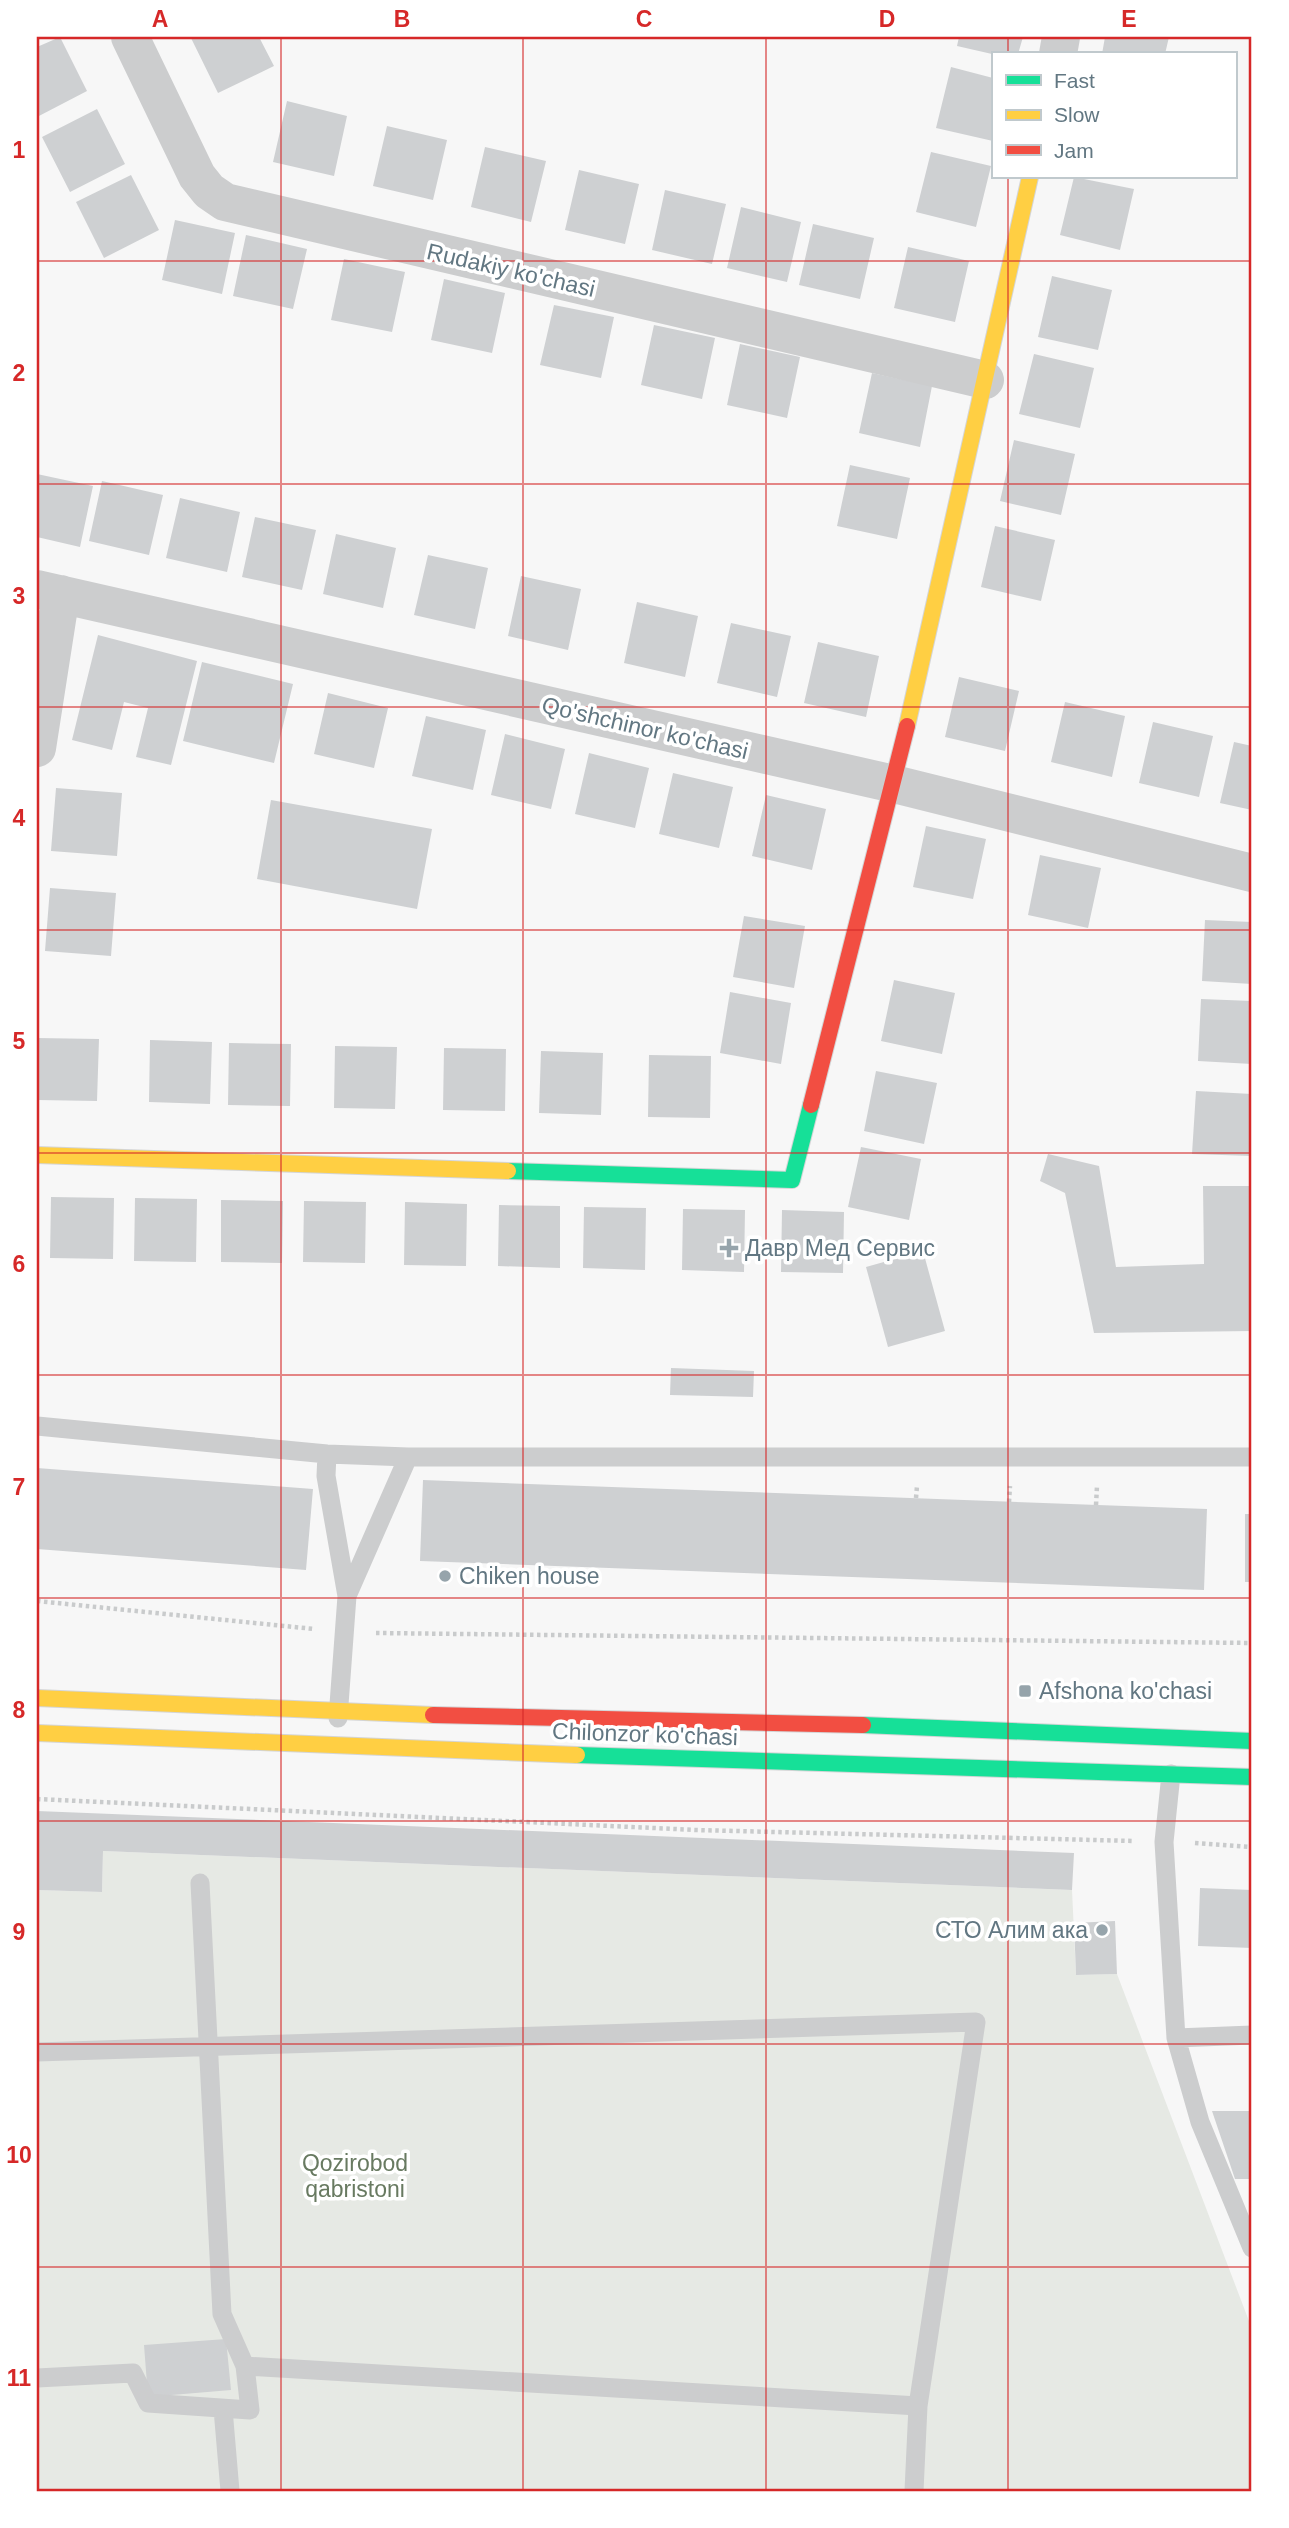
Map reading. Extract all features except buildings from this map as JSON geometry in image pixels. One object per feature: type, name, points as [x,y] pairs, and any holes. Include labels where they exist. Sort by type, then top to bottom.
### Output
[{"type":"main road","points":[[37,1155],[792,1180],[894,784],[1030,178]]},
{"type":"main road","name":"Chilonzor ko'chasi","points":[[37,1698],[339,1713],[907,1726],[1252,1741]]},
{"type":"main road","name":"Chilonzor ko'chasi","points":[[37,1733],[337,1747],[1252,1777]]},
{"type":"street","name":"Rudakiy ko'chasi","points":[[130,37],[197,176],[209,191],[225,202],[985,380]]},
{"type":"street","name":"Qo'shchinor ko'chasi","points":[[49,591],[894,784],[1252,873]]},
{"type":"street","points":[[37,748],[49,591]]},
{"type":"lane","points":[[37,1426],[327,1454],[408,1457],[1252,1457]]},
{"type":"lane","points":[[327,1454],[326,1476],[347,1596],[337,1747]]},
{"type":"lane","points":[[347,1596],[408,1457]]},
{"type":"lane","points":[[1171,1774],[1164,1842],[1176,2038],[1200,2122],[1252,2248]]},
{"type":"lane","points":[[37,2378],[133,2373],[148,2403],[250,2410],[245,2366],[222,2314],[200,1883]]},
{"type":"lane","points":[[37,2052],[976,2022],[918,2406],[914,2491]]},
{"type":"lane","points":[[1176,2038],[1252,2035]]},
{"type":"lane","points":[[245,2366],[918,2406]]},
{"type":"lane","points":[[223,2409],[230,2491]]},
{"type":"path","points":[[37,1601],[344,1632],[1252,1643]]},
{"type":"path","points":[[37,1799],[696,1830],[1164,1842],[1252,1847]]},
{"type":"green space","name":"Qozirobod qabristoni","points":[[103,1851],[1072,1890],[1076,1975],[1117,1974],[1252,2329],[1252,2491],[37,2491],[37,1890],[102,1892]]},
{"type":"traffic: fast","points":[[508,1171],[792,1180],[811,1105]]},
{"type":"traffic: fast","points":[[863,1725],[1252,1741]]},
{"type":"traffic: fast","points":[[577,1755],[1252,1777]]},
{"type":"traffic: slow","points":[[907,726],[1030,178]]},
{"type":"traffic: slow","points":[[37,1155],[508,1171]]},
{"type":"traffic: slow","points":[[37,1698],[433,1715]]},
{"type":"traffic: slow","points":[[37,1733],[577,1755]]},
{"type":"traffic: jam","points":[[811,1105],[907,726]]},
{"type":"traffic: jam","points":[[433,1715],[863,1725]]},
{"type":"place","name":"Давр Мед Сервис","points":[[729,1248]]},
{"type":"place","name":"Chiken house","points":[[445,1576]]},
{"type":"place","name":"Afshona ko'chasi","points":[[1025,1691]]},
{"type":"place","name":"СТО Алим ака","points":[[1102,1930]]}]
